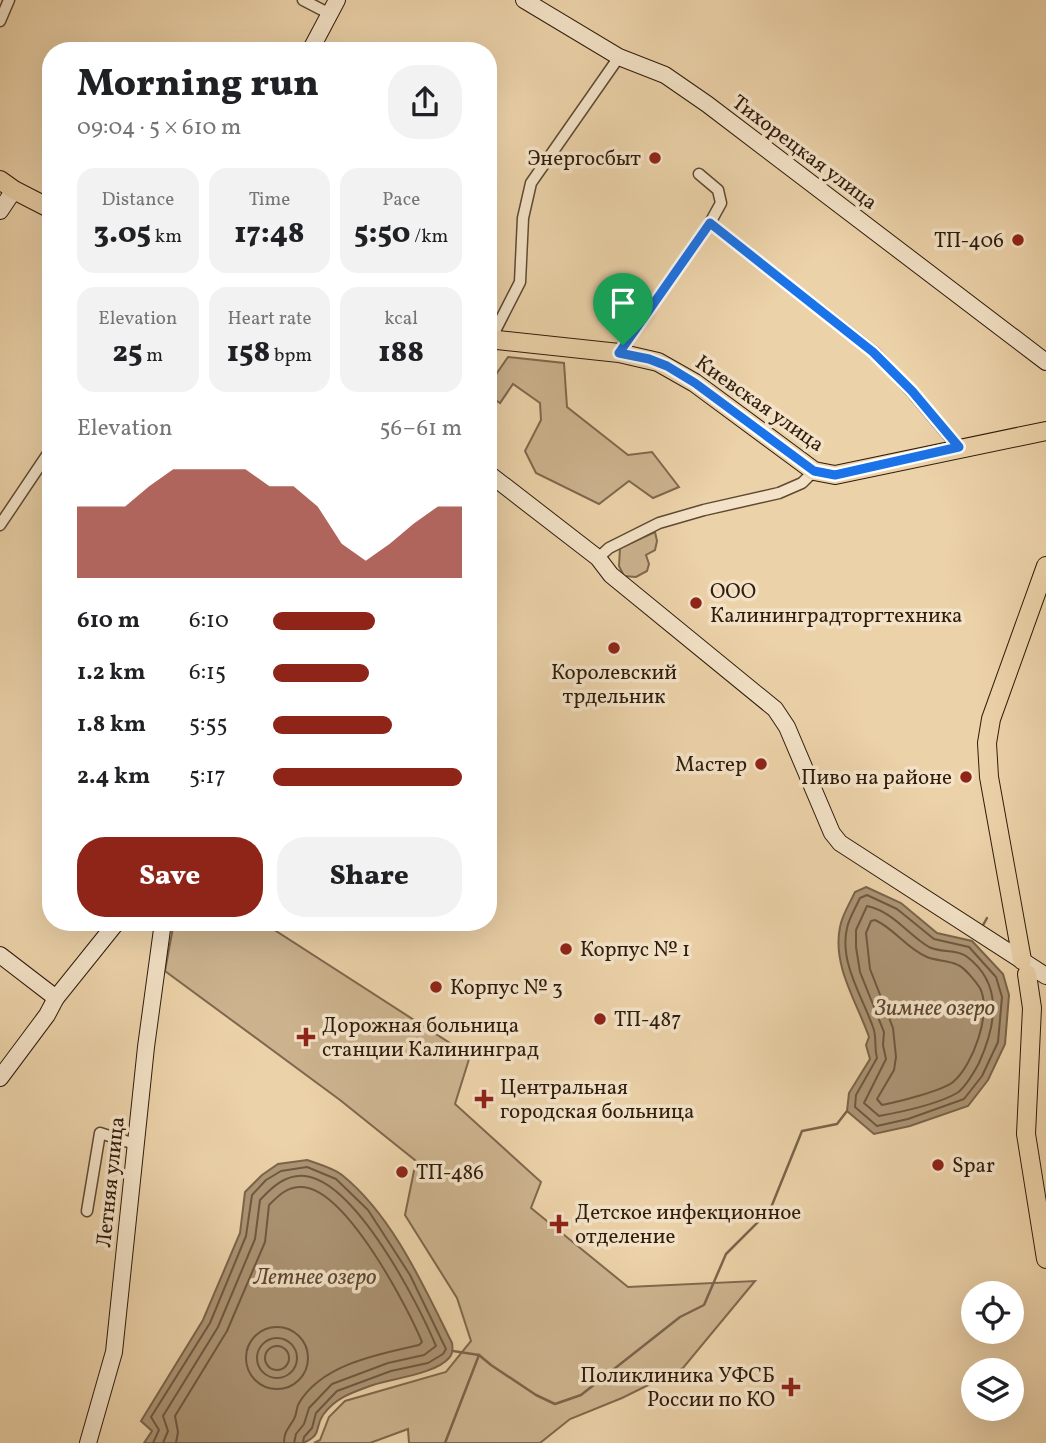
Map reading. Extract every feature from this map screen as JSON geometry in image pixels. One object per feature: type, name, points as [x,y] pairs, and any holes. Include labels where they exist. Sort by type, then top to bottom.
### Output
[{"type":"main road","points":[[7,185],[42,204]]},
{"type":"main road","name":"Киевская улица","points":[[497,341],[619,353],[667,366],[695,383],[814,471],[835,475],[1046,431]]},
{"type":"main road","points":[[1046,566],[990,719],[987,743],[989,777],[1032,1007],[1026,1134],[1046,1259]]},
{"type":"street","points":[[0,20],[9,0]]},
{"type":"street","points":[[303,0],[334,7],[315,42]]},
{"type":"street","name":"Тихорецкая улица","points":[[524,0],[620,57],[665,75],[707,104],[1046,362]]},
{"type":"street","points":[[497,327],[520,282],[523,218],[531,183],[620,57]]},
{"type":"street","points":[[619,353],[710,223],[721,203],[718,190],[699,174]]},
{"type":"street","points":[[0,211],[7,185]]},
{"type":"street","points":[[710,223],[873,352],[912,391],[959,447]]},
{"type":"street","points":[[0,525],[42,462]]},
{"type":"street","points":[[598,558],[609,548],[659,523],[704,509],[779,493],[802,483],[814,471]]},
{"type":"street","points":[[497,480],[598,558],[611,575],[775,709],[787,727],[832,833],[840,843],[1024,967],[1046,976]]},
{"type":"street","points":[[0,1078],[47,1015],[56,998],[110,931]]},
{"type":"street","name":"Летняя улица","points":[[88,1443],[114,1352],[135,1144],[162,931]]},
{"type":"street","points":[[0,955],[56,998]]},
{"type":"street","points":[[87,1211],[100,1133],[135,1144]]},
{"type":"shaded area","points":[[508,357],[564,363],[567,407],[628,455],[652,452],[679,487],[653,498],[629,481],[599,504],[536,473],[525,451],[541,420],[540,403],[513,384],[500,403],[497,401],[497,373]]},
{"type":"shaded area","points":[[655,532],[655,550],[646,555],[649,564],[647,571],[636,577],[624,576],[619,566],[620,548]]},
{"type":"shaded area","points":[[172,931],[276,931],[470,1056],[455,1104],[541,1182],[531,1208],[628,1287],[755,1281],[683,1368],[622,1398],[570,1419],[540,1443],[409,1443],[408,1429],[370,1443],[314,1443],[320,1440],[329,1417],[345,1401],[446,1372],[471,1341],[457,1298],[405,1215],[416,1161],[340,1100],[165,971]]},
{"type":"water","name":"Зимнее озеро","points":[[866,887],[901,903],[937,933],[972,941],[1003,974],[1009,995],[1005,1044],[988,1080],[968,1106],[910,1126],[874,1134],[847,1111],[849,1093],[870,1059],[866,1045],[869,1037],[842,970],[838,941],[842,918],[855,892]]},
{"type":"water","name":"Летнее озеро","points":[[307,1160],[342,1175],[377,1211],[392,1231],[452,1343],[451,1355],[434,1368],[373,1385],[340,1399],[323,1415],[316,1434],[303,1443],[144,1443],[152,1431],[141,1421],[203,1320],[240,1233],[245,1192],[278,1164]]},
{"type":"waterway","points":[[982,927],[987,918]]},
{"type":"waterway","points":[[453,1351],[479,1355],[536,1395],[555,1404],[581,1395],[680,1317],[704,1305],[726,1254],[770,1210],[802,1131],[837,1124],[847,1111]]},
{"type":"waterway","points":[[445,1443],[479,1355]]},
{"type":"place","name":"Энергосбыт","points":[[655,158]]},
{"type":"place","name":"ТП-406","points":[[1018,240]]},
{"type":"place","name":"ООО Калининградторгтехника","points":[[696,603]]},
{"type":"place","name":"Королевский трдельник","points":[[614,648]]},
{"type":"place","name":"Мастер","points":[[761,764]]},
{"type":"place","name":"Пиво на районе","points":[[966,777]]},
{"type":"place","name":"Корпус № 1","points":[[566,949]]},
{"type":"place","name":"Корпус № 3","points":[[436,987]]},
{"type":"place","name":"ТП-487","points":[[600,1019]]},
{"type":"place","name":"Дорожная больница станции Калининград","points":[[306,1037]]},
{"type":"place","name":"Центральная городская больница","points":[[484,1099]]},
{"type":"place","name":"Spar","points":[[938,1165]]},
{"type":"place","name":"ТП-486","points":[[402,1172]]},
{"type":"place","name":"Детское инфекционное отделение","points":[[559,1224]]},
{"type":"place","name":"Поликлиника УФСБ России по КО","points":[[791,1387]]},
{"type":"route","points":[[710,223],[873,352],[912,391],[959,447],[835,475],[814,471],[695,383],[667,366],[619,353],[623,345],[710,223]]}]
